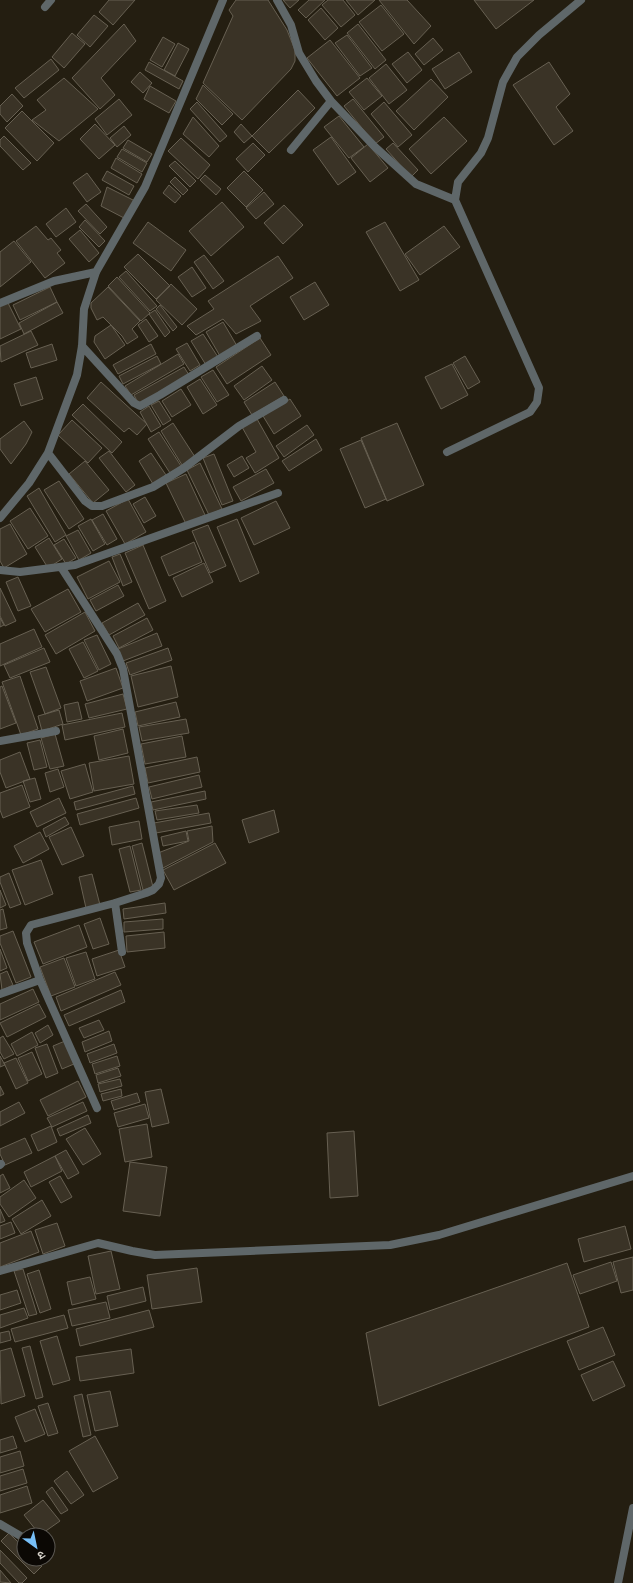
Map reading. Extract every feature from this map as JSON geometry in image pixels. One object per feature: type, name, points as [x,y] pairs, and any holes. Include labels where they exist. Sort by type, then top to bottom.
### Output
[{"type":"street","points":[[45,8],[51,0]]},
{"type":"street","points":[[0,518],[29,483],[48,453],[77,375],[82,346],[84,309],[96,272],[145,187],[223,0]]},
{"type":"street","points":[[277,0],[292,25],[299,53],[316,81],[332,101],[375,147],[416,184],[455,200]]},
{"type":"street","points":[[446,452],[530,412],[537,402],[539,388],[455,200],[458,182],[481,154],[488,138],[503,82],[517,57],[539,34],[581,0]]},
{"type":"street","points":[[291,150],[332,101]]},
{"type":"street","points":[[0,302],[54,281],[96,272]]},
{"type":"street","points":[[82,346],[134,403],[140,406],[257,336]]},
{"type":"street","points":[[48,453],[85,501],[92,506],[102,506],[153,487],[184,468],[239,426],[284,400]]},
{"type":"street","points":[[0,570],[20,572],[61,567],[82,562],[278,492]]},
{"type":"street","points":[[61,567],[117,654],[123,669],[161,878],[159,884],[153,890],[115,903],[32,925],[26,933],[27,943],[40,980],[97,1108]]},
{"type":"street","points":[[0,741],[56,731]]},
{"type":"street","points":[[115,903],[122,952]]},
{"type":"street","points":[[0,994],[40,980]]},
{"type":"street","points":[[0,1271],[98,1243],[155,1255],[390,1245],[439,1235],[633,1176]]},
{"type":"street","points":[[618,1583],[633,1508]]},
{"type":"street","points":[[0,1524],[16,1533]]},
{"type":"building","points":[[109,0],[135,0],[113,25],[99,12]]},
{"type":"building","points":[[236,0],[268,0],[287,30],[295,50],[295,61],[291,69],[242,120],[203,83],[233,16],[229,10]]},
{"type":"building","points":[[283,0],[299,0],[290,8]]},
{"type":"building","points":[[309,0],[325,0],[306,18],[298,10]]},
{"type":"building","points":[[328,0],[343,0],[355,15],[341,27],[322,5]]},
{"type":"building","points":[[346,0],[375,0],[358,15]]},
{"type":"building","points":[[379,0],[407,0],[431,26],[414,44]]},
{"type":"building","points":[[474,0],[534,0],[496,29]]},
{"type":"building","points":[[381,5],[404,34],[382,51],[359,22]]},
{"type":"building","points":[[321,8],[338,28],[325,40],[308,20]]},
{"type":"building","points":[[94,15],[108,26],[90,47],[77,35]]},
{"type":"building","points":[[124,24],[136,41],[101,78],[115,95],[100,109],[72,78]]},
{"type":"building","points":[[358,24],[386,60],[375,69],[347,33]]},
{"type":"building","points":[[72,33],[85,44],[64,68],[52,57]]},
{"type":"building","points":[[347,35],[372,68],[360,76],[335,43]]},
{"type":"building","points":[[163,37],[175,44],[162,67],[150,60]]},
{"type":"building","points":[[433,38],[443,50],[424,65],[415,54]]},
{"type":"building","points":[[330,40],[360,78],[337,96],[307,58]]},
{"type":"building","points":[[178,43],[189,49],[175,76],[164,70]]},
{"type":"building","points":[[408,52],[422,70],[407,83],[392,64]]},
{"type":"building","points":[[459,52],[472,72],[445,89],[432,69]]},
{"type":"building","points":[[51,59],[59,70],[24,98],[15,88]]},
{"type":"building","points":[[149,62],[183,81],[179,89],[145,70]]},
{"type":"building","points":[[549,62],[570,94],[556,107],[573,131],[554,145],[513,85]]},
{"type":"building","points":[[386,64],[407,90],[389,104],[369,78]]},
{"type":"building","points":[[140,72],[152,83],[143,93],[131,82]]},
{"type":"building","points":[[64,78],[98,109],[59,141],[32,120],[46,110],[37,100]]},
{"type":"building","points":[[367,78],[382,96],[364,110],[349,92]]},
{"type":"building","points":[[431,79],[448,97],[414,130],[396,111]]},
{"type":"building","points":[[203,85],[233,114],[222,125],[196,99]]},
{"type":"building","points":[[150,86],[176,101],[169,113],[144,99]]},
{"type":"building","points":[[298,90],[315,108],[269,153],[252,136]]},
{"type":"building","points":[[12,94],[23,106],[7,122],[0,114],[0,106]]},
{"type":"building","points":[[119,99],[132,115],[107,135],[95,119]]},
{"type":"building","points":[[353,99],[384,137],[375,144],[344,106]]},
{"type":"building","points":[[197,102],[227,136],[220,142],[190,109]]},
{"type":"building","points":[[384,102],[412,135],[398,147],[371,114]]},
{"type":"building","points":[[22,111],[54,143],[37,161],[5,128]]},
{"type":"building","points":[[339,116],[364,147],[349,158],[324,127]]},
{"type":"building","points":[[193,117],[219,146],[209,157],[183,134]]},
{"type":"building","points":[[444,117],[467,141],[431,174],[409,149]]},
{"type":"building","points":[[95,124],[115,145],[99,159],[80,139]]},
{"type":"building","points":[[241,124],[252,136],[244,143],[234,132]]},
{"type":"building","points":[[124,126],[131,135],[117,147],[110,138]]},
{"type":"building","points":[[4,136],[31,163],[23,170],[0,146],[0,140]]},
{"type":"building","points":[[331,137],[356,172],[338,185],[313,150]]},
{"type":"building","points":[[181,138],[210,165],[198,179],[168,151]]},
{"type":"building","points":[[128,140],[152,154],[147,162],[123,148]]},
{"type":"building","points":[[253,143],[265,155],[248,172],[236,159]]},
{"type":"building","points":[[393,143],[418,170],[411,177],[386,149]]},
{"type":"building","points":[[368,144],[388,168],[370,182],[351,158]]},
{"type":"building","points":[[122,149],[147,163],[142,172],[117,157]]},
{"type":"building","points":[[116,158],[142,174],[137,183],[111,168]]},
{"type":"building","points":[[175,161],[196,181],[190,187],[169,166]]},
{"type":"building","points":[[107,171],[134,186],[129,195],[102,180]]},
{"type":"building","points":[[244,171],[263,190],[246,207],[227,188]]},
{"type":"building","points":[[87,173],[101,192],[87,202],[73,183]]},
{"type":"building","points":[[205,175],[221,189],[216,195],[200,180]]},
{"type":"building","points":[[175,177],[188,190],[183,195],[170,182]]},
{"type":"building","points":[[169,185],[181,196],[175,203],[163,193]]},
{"type":"building","points":[[107,187],[135,201],[124,218],[101,206]]},
{"type":"building","points":[[264,192],[274,204],[256,219],[246,208]]},
{"type":"building","points":[[222,202],[244,227],[211,256],[189,231]]},
{"type":"building","points":[[86,204],[107,227],[100,234],[78,211]]},
{"type":"building","points":[[284,205],[303,225],[283,244],[264,223]]},
{"type":"building","points":[[66,208],[76,222],[56,237],[46,224]]},
{"type":"building","points":[[85,220],[105,241],[99,247],[79,227]]},
{"type":"building","points":[[148,222],[186,250],[171,271],[133,243]]},
{"type":"building","points":[[385,222],[419,280],[400,291],[366,232]]},
{"type":"building","points":[[36,226],[48,240],[51,238],[61,250],[57,253],[65,263],[45,278],[16,241]]},
{"type":"building","points":[[444,226],[460,247],[420,275],[405,254]]},
{"type":"building","points":[[80,230],[99,253],[89,262],[69,239]]},
{"type":"building","points":[[14,241],[31,262],[0,287],[0,252]]},
{"type":"building","points":[[138,254],[170,286],[156,299],[124,267]]},
{"type":"building","points":[[204,255],[224,281],[213,289],[194,262]]},
{"type":"building","points":[[278,256],[293,278],[250,306],[261,321],[236,334],[223,319],[196,335],[187,326],[214,309],[208,301]]},
{"type":"building","points":[[192,267],[206,288],[192,297],[178,277]]},
{"type":"building","points":[[126,271],[157,306],[150,311],[119,277]]},
{"type":"building","points":[[117,277],[150,313],[141,321],[108,286]]},
{"type":"building","points":[[315,282],[329,305],[304,320],[290,297]]},
{"type":"building","points":[[171,284],[197,309],[182,325],[156,300]]},
{"type":"building","points":[[50,287],[57,302],[20,320],[13,305]]},
{"type":"building","points":[[108,287],[140,321],[132,329],[138,337],[127,344],[122,336],[103,317],[97,320],[91,308],[91,303]]},
{"type":"building","points":[[7,301],[21,329],[0,339],[0,305]]},
{"type":"building","points":[[57,302],[63,313],[24,334],[19,323]]},
{"type":"building","points":[[160,305],[177,327],[173,331],[156,309]]},
{"type":"building","points":[[155,310],[170,332],[165,337],[149,314]]},
{"type":"building","points":[[146,319],[158,336],[149,342],[138,325]]},
{"type":"building","points":[[223,322],[237,346],[220,356],[206,332]]},
{"type":"building","points":[[111,325],[125,345],[105,359],[94,342],[95,336]]},
{"type":"building","points":[[31,331],[38,345],[1,362],[0,346]]},
{"type":"building","points":[[203,334],[218,357],[206,365],[191,341]]},
{"type":"building","points":[[260,338],[271,355],[227,384],[216,367]]},
{"type":"building","points":[[187,343],[200,365],[190,371],[176,349]]},
{"type":"building","points":[[52,344],[57,360],[31,368],[26,353]]},
{"type":"building","points":[[151,344],[156,354],[118,374],[113,365]]},
{"type":"building","points":[[178,354],[184,364],[131,395],[125,386]]},
{"type":"building","points":[[157,356],[161,364],[123,384],[119,376]]},
{"type":"building","points":[[465,356],[480,382],[468,389],[453,363]]},
{"type":"building","points":[[452,364],[468,395],[441,409],[425,377]]},
{"type":"building","points":[[262,366],[272,380],[244,400],[234,386]]},
{"type":"building","points":[[184,367],[189,375],[139,405],[134,395]]},
{"type":"building","points":[[213,370],[229,395],[217,402],[201,377]]},
{"type":"building","points":[[36,377],[43,399],[21,406],[14,384]]},
{"type":"building","points":[[200,379],[217,405],[203,414],[187,387]]},
{"type":"building","points":[[101,382],[147,424],[137,435],[129,428],[124,432],[87,398]]},
{"type":"building","points":[[275,382],[284,396],[252,415],[244,402]]},
{"type":"building","points":[[181,389],[191,405],[172,417],[162,401]]},
{"type":"building","points":[[290,399],[301,416],[274,434],[263,416]]},
{"type":"building","points":[[159,401],[171,420],[163,425],[151,405]]},
{"type":"building","points":[[83,404],[122,442],[112,453],[72,415]]},
{"type":"building","points":[[149,406],[161,426],[151,432],[140,412]]},
{"type":"building","points":[[257,419],[279,458],[255,473],[246,458],[256,452],[242,427]]},
{"type":"building","points":[[72,420],[102,448],[88,463],[58,435]]},
{"type":"building","points":[[24,421],[32,432],[26,444],[11,464],[0,449],[0,439]]},
{"type":"building","points":[[173,423],[195,457],[182,465],[161,431]]},
{"type":"building","points":[[397,423],[424,485],[387,501],[361,438]]},
{"type":"building","points":[[307,425],[314,435],[284,457],[276,446]]},
{"type":"building","points":[[159,432],[181,466],[170,473],[148,439]]},
{"type":"building","points":[[316,439],[322,450],[289,471],[282,461]]},
{"type":"building","points":[[361,440],[386,499],[365,508],[340,449]]},
{"type":"building","points":[[109,451],[135,485],[126,492],[99,458]]},
{"type":"building","points":[[151,453],[166,475],[153,484],[139,461]]},
{"type":"building","points":[[214,454],[233,501],[222,505],[203,458]]},
{"type":"building","points":[[242,456],[249,468],[234,477],[227,465]]},
{"type":"building","points":[[85,461],[109,490],[93,503],[69,474]]},
{"type":"building","points":[[200,463],[222,509],[209,515],[187,470]]},
{"type":"building","points":[[266,469],[274,483],[241,501],[233,487]]},
{"type":"building","points":[[186,474],[205,515],[186,524],[166,483]]},
{"type":"building","points":[[59,481],[84,519],[69,529],[44,490]]},
{"type":"building","points":[[39,488],[66,535],[55,542],[27,496]]},
{"type":"building","points":[[145,497],[156,516],[144,523],[133,504]]},
{"type":"building","points":[[128,499],[146,532],[125,544],[106,511]]},
{"type":"building","points":[[276,501],[290,528],[254,545],[241,518]]},
{"type":"building","points":[[30,508],[48,536],[28,549],[10,521]]},
{"type":"building","points":[[103,514],[117,539],[107,545],[92,520]]},
{"type":"building","points":[[91,519],[105,544],[93,551],[78,526]]},
{"type":"building","points":[[237,519],[259,573],[240,582],[217,527]]},
{"type":"building","points":[[10,524],[27,554],[4,568],[0,561],[0,529]]},
{"type":"building","points":[[208,525],[226,566],[210,573],[192,531]]},
{"type":"building","points":[[78,530],[91,553],[79,560],[66,536]]},
{"type":"building","points":[[49,538],[62,559],[48,568],[35,547]]},
{"type":"building","points":[[64,539],[76,558],[66,564],[54,545]]},
{"type":"building","points":[[194,542],[202,562],[169,576],[161,557]]},
{"type":"building","points":[[143,545],[166,601],[149,609],[125,553]]},
{"type":"building","points":[[120,554],[132,582],[123,586],[112,557]]},
{"type":"building","points":[[109,561],[120,582],[88,599],[77,577]]},
{"type":"building","points":[[204,563],[213,582],[182,597],[173,578]]},
{"type":"building","points":[[18,577],[31,606],[18,611],[6,582]]},
{"type":"building","points":[[118,585],[124,596],[96,611],[90,600]]},
{"type":"building","points":[[0,588],[16,621],[5,626],[0,616]]},
{"type":"building","points":[[68,589],[81,612],[45,632],[31,609]]},
{"type":"building","points":[[138,603],[145,615],[109,635],[102,623]]},
{"type":"building","points":[[85,612],[95,631],[56,654],[45,635]]},
{"type":"building","points":[[0,618],[4,625],[0,627]]},
{"type":"building","points":[[147,618],[153,630],[119,648],[113,636]]},
{"type":"building","points":[[34,629],[42,647],[0,666],[0,644]]},
{"type":"building","points":[[157,633],[162,646],[123,661],[118,649]]},
{"type":"building","points":[[97,635],[111,664],[99,670],[84,640]]},
{"type":"building","points":[[83,642],[98,671],[84,678],[69,649]]},
{"type":"building","points":[[44,648],[50,662],[10,678],[4,665]]},
{"type":"building","points":[[168,648],[172,660],[130,675],[126,663]]},
{"type":"building","points":[[171,666],[178,697],[138,707],[131,676]]},
{"type":"building","points":[[46,667],[61,708],[45,714],[30,672]]},
{"type":"building","points":[[116,668],[123,688],[87,701],[80,681]]},
{"type":"building","points":[[20,676],[38,729],[21,735],[2,682]]},
{"type":"building","points":[[2,686],[16,723],[0,729],[0,687]]},
{"type":"building","points":[[123,694],[127,709],[89,718],[85,704]]},
{"type":"building","points":[[78,702],[82,719],[67,722],[64,705]]},
{"type":"building","points":[[176,702],[180,717],[138,726],[135,712]]},
{"type":"building","points":[[59,710],[63,724],[42,731],[38,716]]},
{"type":"building","points":[[122,713],[125,727],[65,740],[62,725]]},
{"type":"building","points":[[186,719],[189,733],[142,741],[139,727]]},
{"type":"building","points":[[123,729],[128,753],[99,760],[94,736]]},
{"type":"building","points":[[55,734],[64,766],[50,769],[41,738]]},
{"type":"building","points":[[182,736],[186,757],[145,764],[141,744]]},
{"type":"building","points":[[40,740],[47,767],[34,770],[27,743]]},
{"type":"building","points":[[20,752],[30,779],[6,788],[0,772],[0,760]]},
{"type":"building","points":[[129,756],[134,784],[94,791],[89,763]]},
{"type":"building","points":[[197,757],[200,772],[148,783],[145,768]]},
{"type":"building","points":[[85,764],[93,792],[70,799],[61,771]]},
{"type":"building","points":[[58,769],[64,787],[50,792],[45,773]]},
{"type":"building","points":[[199,775],[202,787],[152,799],[149,787]]},
{"type":"building","points":[[35,778],[41,799],[30,802],[23,781]]},
{"type":"building","points":[[22,785],[30,807],[3,818],[0,810],[0,793]]},
{"type":"building","points":[[133,786],[135,794],[76,810],[74,802]]},
{"type":"building","points":[[205,791],[206,799],[153,810],[151,802]]},
{"type":"building","points":[[59,798],[66,813],[37,827],[30,812]]},
{"type":"building","points":[[136,798],[139,808],[80,825],[77,814]]},
{"type":"building","points":[[197,805],[199,813],[157,820],[155,811]]},
{"type":"building","points":[[274,810],[279,832],[249,843],[242,820]]},
{"type":"building","points":[[209,813],[211,823],[156,833],[154,823]]},
{"type":"building","points":[[65,817],[69,824],[46,837],[43,829]]},
{"type":"building","points":[[139,821],[142,839],[112,845],[109,827]]},
{"type":"building","points":[[212,826],[213,842],[163,868],[158,853],[189,841],[187,831]]},
{"type":"building","points":[[71,827],[84,856],[62,865],[49,837]]},
{"type":"building","points":[[186,831],[188,841],[163,846],[161,837]]},
{"type":"building","points":[[40,832],[49,849],[23,863],[14,846]]},
{"type":"building","points":[[142,843],[153,887],[143,890],[132,846]]},
{"type":"building","points":[[215,843],[226,863],[174,890],[163,870]]},
{"type":"building","points":[[130,846],[141,890],[130,892],[119,849]]},
{"type":"building","points":[[41,860],[53,894],[25,905],[12,870]]},
{"type":"building","points":[[9,873],[21,904],[10,908],[0,882],[0,877]]},
{"type":"building","points":[[92,874],[100,905],[86,908],[79,877]]},
{"type":"building","points":[[0,890],[6,905],[0,908]]},
{"type":"building","points":[[165,903],[166,913],[124,919],[123,909]]},
{"type":"building","points":[[3,909],[7,928],[0,930],[0,910]]},
{"type":"building","points":[[100,918],[109,944],[93,949],[84,924]]},
{"type":"building","points":[[163,919],[163,929],[124,932],[124,922]]},
{"type":"building","points":[[79,925],[87,947],[43,964],[34,942]]},
{"type":"building","points":[[13,931],[31,977],[16,983],[0,943],[0,936]]},
{"type":"building","points":[[164,932],[165,948],[127,952],[126,936]]},
{"type":"building","points":[[0,949],[7,968],[0,971]]},
{"type":"building","points":[[119,950],[125,967],[97,976],[92,959]]},
{"type":"building","points":[[86,952],[95,979],[76,986],[66,958]]},
{"type":"building","points":[[64,958],[75,987],[51,996],[40,967]]},
{"type":"building","points":[[7,971],[13,985],[2,990],[0,974]]},
{"type":"building","points":[[115,972],[121,985],[61,1011],[56,997]]},
{"type":"building","points":[[33,989],[39,1002],[0,1020],[0,1004]]},
{"type":"building","points":[[121,990],[125,1002],[69,1026],[64,1015]]},
{"type":"building","points":[[39,1004],[46,1017],[7,1037],[0,1023]]},
{"type":"building","points":[[99,1020],[104,1030],[84,1038],[79,1028]]},
{"type":"building","points":[[48,1025],[53,1035],[40,1043],[35,1033]]},
{"type":"building","points":[[109,1031],[112,1041],[85,1052],[82,1042]]},
{"type":"building","points":[[32,1032],[38,1045],[17,1056],[11,1044]]},
{"type":"building","points":[[3,1036],[14,1054],[4,1059],[0,1052],[0,1038]]},
{"type":"building","points":[[65,1041],[74,1064],[62,1069],[53,1046]]},
{"type":"building","points":[[47,1044],[58,1073],[46,1078],[35,1048]]},
{"type":"building","points":[[114,1044],[117,1053],[90,1063],[87,1054]]},
{"type":"building","points":[[32,1052],[42,1074],[28,1081],[18,1058]]},
{"type":"building","points":[[0,1056],[5,1065],[0,1067]]},
{"type":"building","points":[[117,1056],[120,1066],[95,1074],[92,1064]]},
{"type":"building","points":[[16,1058],[28,1083],[16,1089],[4,1063]]},
{"type":"building","points":[[118,1068],[121,1076],[98,1083],[96,1075]]},
{"type":"building","points":[[120,1079],[122,1086],[100,1092],[98,1084]]},
{"type":"building","points":[[78,1081],[86,1097],[48,1116],[40,1100]]},
{"type":"building","points":[[0,1086],[4,1094],[0,1096]]},
{"type":"building","points":[[121,1089],[122,1096],[103,1101],[101,1094]]},
{"type":"building","points":[[161,1089],[169,1123],[152,1127],[145,1092]]},
{"type":"building","points":[[137,1093],[140,1102],[114,1110],[111,1101]]},
{"type":"building","points":[[19,1102],[25,1113],[0,1126],[0,1112]]},
{"type":"building","points":[[83,1102],[87,1111],[52,1127],[47,1118]]},
{"type":"building","points":[[145,1104],[149,1118],[118,1127],[114,1113]]},
{"type":"building","points":[[88,1115],[91,1123],[60,1136],[57,1129]]},
{"type":"building","points":[[147,1124],[152,1157],[125,1162],[119,1129]]},
{"type":"building","points":[[51,1126],[57,1142],[38,1151],[31,1135]]},
{"type":"building","points":[[85,1128],[101,1154],[83,1165],[66,1139]]},
{"type":"building","points":[[354,1131],[358,1196],[330,1198],[327,1133]]},
{"type":"building","points":[[25,1138],[32,1153],[5,1165],[0,1154],[0,1149]]},
{"type":"building","points":[[66,1150],[79,1173],[68,1179],[55,1156]]},
{"type":"building","points":[[55,1156],[62,1171],[31,1187],[24,1172]]},
{"type":"building","points":[[130,1162],[167,1167],[160,1216],[123,1211]]},
{"type":"building","points":[[3,1174],[10,1188],[0,1193],[0,1176]]},
{"type":"building","points":[[60,1176],[72,1197],[61,1203],[49,1182]]},
{"type":"building","points":[[24,1180],[36,1198],[9,1217],[0,1204],[0,1197]]},
{"type":"building","points":[[42,1200],[51,1216],[21,1234],[12,1219]]},
{"type":"building","points":[[0,1209],[5,1221],[0,1223]]},
{"type":"building","points":[[11,1222],[15,1233],[0,1239],[0,1226]]},
{"type":"building","points":[[57,1223],[65,1246],[43,1254],[35,1230]]},
{"type":"building","points":[[625,1226],[631,1249],[584,1262],[578,1239]]},
{"type":"building","points":[[31,1231],[39,1252],[0,1267],[0,1243]]},
{"type":"building","points":[[111,1251],[120,1289],[96,1294],[88,1256]]},
{"type":"building","points":[[633,1257],[633,1290],[621,1293],[613,1262]]},
{"type":"building","points":[[611,1262],[617,1281],[580,1294],[573,1275]]},
{"type":"building","points":[[567,1263],[589,1327],[379,1406],[366,1333]]},
{"type":"building","points":[[197,1268],[202,1302],[152,1309],[147,1275]]},
{"type":"building","points":[[23,1269],[37,1314],[29,1316],[14,1271]]},
{"type":"building","points":[[39,1270],[51,1309],[40,1313],[27,1274]]},
{"type":"building","points":[[90,1277],[96,1299],[72,1305],[67,1282]]},
{"type":"building","points":[[143,1287],[146,1301],[110,1310],[107,1296]]},
{"type":"building","points":[[17,1290],[21,1303],[0,1310],[0,1295]]},
{"type":"building","points":[[106,1302],[110,1318],[72,1326],[68,1310]]},
{"type":"building","points":[[24,1308],[28,1318],[0,1328],[0,1315]]},
{"type":"building","points":[[149,1310],[154,1327],[80,1346],[76,1329]]},
{"type":"building","points":[[64,1315],[68,1328],[15,1342],[11,1329]]},
{"type":"building","points":[[603,1327],[615,1355],[579,1370],[567,1341]]},
{"type":"building","points":[[9,1331],[11,1340],[0,1343],[0,1333]]},
{"type":"building","points":[[57,1336],[70,1380],[53,1385],[40,1341]]},
{"type":"building","points":[[30,1346],[43,1397],[36,1399],[22,1348]]},
{"type":"building","points":[[11,1348],[25,1396],[1,1404],[0,1351]]},
{"type":"building","points":[[131,1349],[134,1373],[80,1381],[76,1357]]},
{"type":"building","points":[[613,1361],[625,1386],[593,1401],[581,1375]]},
{"type":"building","points":[[110,1391],[118,1426],[95,1431],[87,1395]]},
{"type":"building","points":[[82,1394],[91,1435],[83,1437],[74,1396]]},
{"type":"building","points":[[48,1403],[58,1433],[48,1436],[38,1406]]},
{"type":"building","points":[[35,1409],[45,1434],[25,1442],[15,1417]]},
{"type":"building","points":[[13,1436],[17,1448],[0,1453],[0,1440]]},
{"type":"building","points":[[95,1436],[118,1478],[93,1492],[69,1451]]},
{"type":"building","points":[[20,1451],[24,1466],[0,1473],[0,1457]]},
{"type":"building","points":[[23,1469],[27,1483],[0,1491],[0,1476]]},
{"type":"building","points":[[67,1471],[84,1495],[71,1504],[54,1481]]},
{"type":"building","points":[[27,1486],[32,1503],[0,1513],[0,1495]]},
{"type":"building","points":[[52,1487],[68,1510],[61,1514],[46,1492]]},
{"type":"building","points":[[43,1500],[60,1521],[51,1527],[34,1527],[24,1515]]},
{"type":"building","points":[[9,1533],[16,1540],[16,1556],[1,1541]]},
{"type":"building","points":[[0,1550],[27,1578],[22,1583],[19,1583],[0,1563]]},
{"type":"building","points":[[27,1567],[41,1567],[34,1574]]},
{"type":"building","points":[[0,1570],[11,1583],[0,1582]]}]
